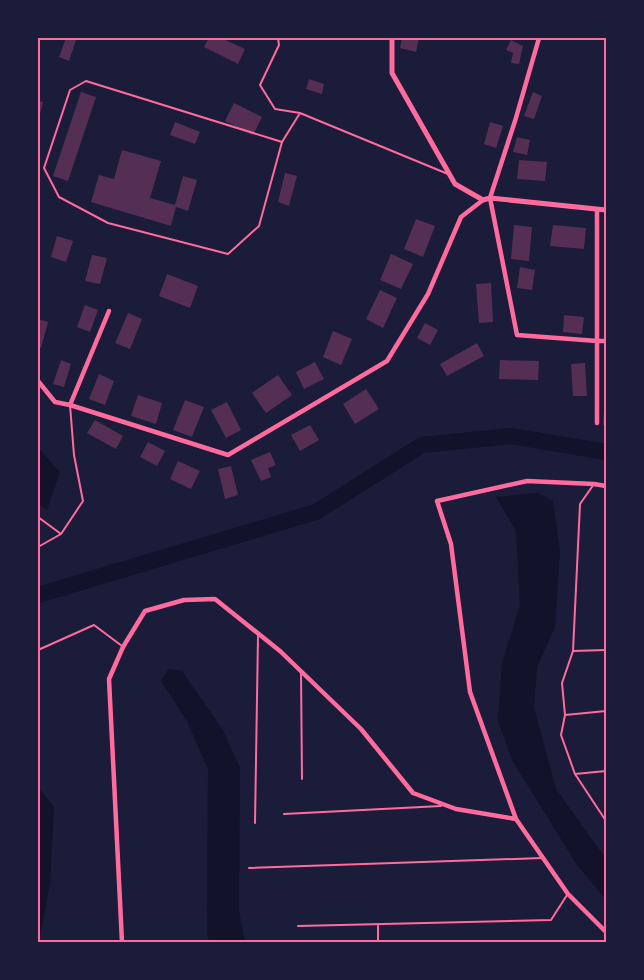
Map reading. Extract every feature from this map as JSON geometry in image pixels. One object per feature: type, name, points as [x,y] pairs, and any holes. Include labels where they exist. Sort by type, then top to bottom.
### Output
[{"type":"street","points":[[392,38],[392,73],[454,184],[483,200]]},
{"type":"street","points":[[539,38],[490,198],[517,335],[606,341]]},
{"type":"street","points":[[38,382],[55,402],[70,405],[228,455],[387,361],[428,294],[462,217],[483,200],[490,198],[606,210]]},
{"type":"street","points":[[597,210],[597,423]]},
{"type":"street","points":[[70,405],[109,311]]},
{"type":"street","points":[[606,486],[527,481],[437,501],[451,544],[470,692],[516,819],[568,894],[606,932]]},
{"type":"street","points":[[122,942],[109,679],[123,647],[145,611],[184,600],[215,599],[280,651],[361,729],[413,793],[456,809],[516,819]]},
{"type":"lane","points":[[278,38],[279,45],[260,85],[275,109],[300,113],[449,175]]},
{"type":"lane","points":[[282,142],[86,81],[70,90],[44,168],[59,197],[108,223],[228,254],[259,226],[282,142],[300,113]]},
{"type":"lane","points":[[38,547],[61,534],[83,500],[74,455],[70,405]]},
{"type":"lane","points":[[594,484],[580,504],[573,651],[562,683],[565,715],[561,734],[575,774],[606,821]]},
{"type":"lane","points":[[38,517],[61,534]]},
{"type":"lane","points":[[38,650],[94,625],[123,647]]},
{"type":"lane","points":[[255,823],[258,633]]},
{"type":"lane","points":[[573,651],[606,650]]},
{"type":"lane","points":[[301,671],[302,779]]},
{"type":"lane","points":[[565,715],[606,711]]},
{"type":"lane","points":[[575,774],[606,771]]},
{"type":"lane","points":[[284,814],[445,805]]},
{"type":"lane","points":[[249,868],[544,858]]},
{"type":"lane","points":[[298,926],[551,920],[568,894]]},
{"type":"lane","points":[[378,924],[378,942]]},
{"type":"shaded area","points":[[38,448],[60,472],[47,510],[38,504]]},
{"type":"shaded area","points":[[538,493],[553,501],[560,552],[555,627],[537,667],[534,707],[556,789],[606,859],[606,900],[577,865],[512,760],[498,721],[502,663],[520,605],[516,531],[496,497]]},
{"type":"shaded area","points":[[168,669],[182,671],[223,730],[240,768],[239,911],[245,942],[210,942],[207,935],[208,769],[187,721],[161,681]]},
{"type":"shaded area","points":[[38,787],[54,807],[50,883],[39,942],[38,942]]},
{"type":"building","points":[[66,38],[76,40],[69,61],[59,57]]},
{"type":"building","points":[[209,38],[221,38],[245,49],[238,64],[204,47]]},
{"type":"building","points":[[402,38],[419,38],[416,52],[400,48]]},
{"type":"building","points":[[511,40],[523,46],[519,64],[511,63],[513,53],[506,50]]},
{"type":"building","points":[[309,79],[324,84],[322,94],[306,89]]},
{"type":"building","points":[[81,92],[96,97],[68,181],[53,176]]},
{"type":"building","points":[[533,92],[542,96],[534,119],[524,116]]},
{"type":"building","points":[[38,101],[43,102],[38,122]]},
{"type":"building","points":[[234,103],[262,117],[253,135],[225,121]]},
{"type":"building","points":[[175,122],[200,132],[195,144],[170,135]]},
{"type":"building","points":[[490,122],[503,126],[496,148],[484,144]]},
{"type":"building","points":[[517,137],[530,140],[527,155],[513,152]]},
{"type":"building","points":[[122,150],[161,161],[150,198],[175,205],[183,176],[197,180],[188,211],[176,207],[171,226],[91,202],[99,175],[114,179]]},
{"type":"building","points":[[519,160],[547,162],[545,181],[517,179]]},
{"type":"building","points":[[285,173],[297,176],[289,206],[278,202]]},
{"type":"building","points":[[416,219],[435,226],[423,257],[404,249]]},
{"type":"building","points":[[514,225],[532,227],[529,261],[511,259]]},
{"type":"building","points":[[553,225],[586,228],[584,249],[550,246]]},
{"type":"building","points":[[604,230],[606,230],[606,255],[604,255]]},
{"type":"building","points":[[57,236],[73,241],[66,262],[51,257]]},
{"type":"building","points":[[391,254],[413,264],[401,289],[380,280]]},
{"type":"building","points":[[92,255],[107,258],[100,284],[85,281]]},
{"type":"building","points":[[520,267],[535,270],[532,290],[517,288]]},
{"type":"building","points":[[167,274],[198,286],[190,308],[159,296]]},
{"type":"building","points":[[491,283],[493,322],[479,323],[476,284]]},
{"type":"building","points":[[604,288],[606,288],[606,312],[605,312]]},
{"type":"building","points":[[380,290],[397,298],[383,328],[366,319]]},
{"type":"building","points":[[85,305],[98,310],[90,332],[77,327]]},
{"type":"building","points":[[128,313],[142,319],[130,349],[115,343]]},
{"type":"building","points":[[564,315],[584,317],[582,334],[563,332]]},
{"type":"building","points":[[38,319],[48,322],[41,348],[38,347]]},
{"type":"building","points":[[425,323],[438,330],[430,345],[417,338]]},
{"type":"building","points":[[333,331],[352,339],[341,365],[323,357]]},
{"type":"building","points":[[477,343],[484,356],[447,376],[440,364]]},
{"type":"building","points":[[61,360],[71,364],[64,387],[53,384]]},
{"type":"building","points":[[500,360],[539,361],[538,380],[499,379]]},
{"type":"building","points":[[315,362],[324,379],[304,389],[296,372]]},
{"type":"building","points":[[585,363],[587,396],[573,396],[571,364]]},
{"type":"building","points":[[99,374],[114,381],[105,405],[89,399]]},
{"type":"building","points":[[278,375],[292,395],[266,413],[252,393]]},
{"type":"building","points":[[366,389],[379,409],[355,424],[343,404]]},
{"type":"building","points":[[138,395],[162,403],[156,424],[131,416]]},
{"type":"building","points":[[185,400],[204,407],[192,437],[173,430]]},
{"type":"building","points":[[227,402],[241,430],[226,438],[211,410]]},
{"type":"building","points":[[604,411],[606,411],[606,426],[603,425]]},
{"type":"building","points":[[95,420],[123,436],[116,449],[87,433]]},
{"type":"building","points":[[310,425],[319,440],[300,451],[291,435]]},
{"type":"building","points":[[148,442],[165,451],[157,466],[140,457]]},
{"type":"building","points":[[270,452],[276,465],[268,468],[271,477],[261,481],[251,460]]},
{"type":"building","points":[[178,461],[200,471],[191,489],[170,479]]},
{"type":"building","points":[[231,466],[238,495],[225,499],[218,469]]},
{"type":"waterway","points":[[38,595],[316,512],[422,445],[511,436],[606,452]]}]
